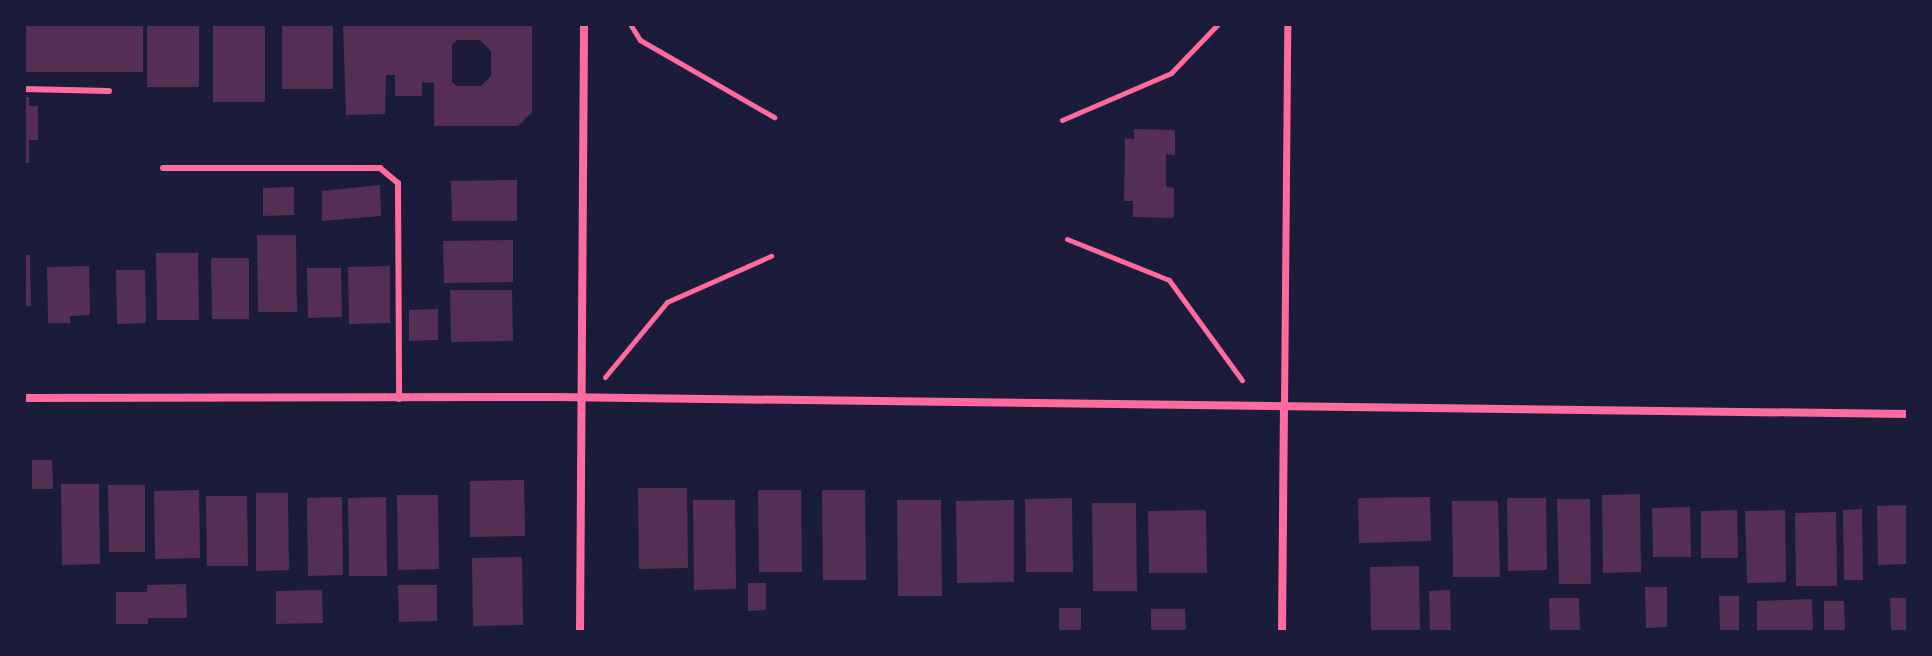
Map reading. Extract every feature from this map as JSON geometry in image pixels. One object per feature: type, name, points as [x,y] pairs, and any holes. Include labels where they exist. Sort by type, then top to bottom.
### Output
[{"type":"street","points":[[580,632],[584,24]]},
{"type":"street","points":[[1282,632],[1287,24]]},
{"type":"street","points":[[24,398],[581,398],[1908,414]]},
{"type":"lane","points":[[24,89],[109,91]]},
{"type":"lane","points":[[163,168],[380,168],[398,183],[399,399]]},
{"type":"path","points":[[630,24],[640,40],[774,117]]},
{"type":"path","points":[[1062,120],[1171,73],[1218,24]]},
{"type":"path","points":[[1067,239],[1169,280],[1242,380]]},
{"type":"path","points":[[605,377],[667,302],[771,256]]},
{"type":"building","points":[[24,24],[143,24],[143,72],[24,72]]},
{"type":"building","points":[[147,24],[199,24],[199,87],[147,87]]},
{"type":"building","points":[[213,24],[265,24],[265,102],[213,102]]},
{"type":"building","points":[[282,24],[333,24],[333,89],[282,89]]},
{"type":"building","points":[[343,24],[532,24],[532,112],[518,126],[434,126],[434,83],[422,82],[422,96],[395,96],[395,75],[386,75],[385,114],[346,115]],"holes":[[[457,40],[480,40],[491,51],[491,76],[481,86],[457,86],[452,82],[452,45]]]},
{"type":"building","points":[[24,97],[29,97],[29,106],[38,106],[38,140],[29,140],[29,163],[24,163]]},
{"type":"building","points":[[1134,129],[1175,130],[1175,155],[1166,154],[1166,187],[1174,188],[1174,218],[1133,217],[1133,201],[1124,201],[1125,138],[1134,139]]},
{"type":"building","points":[[517,180],[517,221],[452,221],[451,181]]},
{"type":"building","points":[[380,185],[381,216],[322,221],[322,191]]},
{"type":"building","points":[[294,187],[294,215],[263,216],[263,188]]},
{"type":"building","points":[[257,235],[296,235],[297,312],[258,312]]},
{"type":"building","points":[[513,240],[513,282],[444,283],[443,241]]},
{"type":"building","points":[[156,253],[198,253],[199,320],[157,320]]},
{"type":"building","points":[[24,255],[30,255],[31,306],[24,306]]},
{"type":"building","points":[[211,258],[249,258],[249,319],[212,319]]},
{"type":"building","points":[[89,266],[90,315],[70,316],[70,323],[48,323],[47,267]]},
{"type":"building","points":[[390,266],[390,323],[349,324],[348,267]]},
{"type":"building","points":[[307,268],[341,268],[342,317],[308,318]]},
{"type":"building","points":[[116,270],[145,270],[146,323],[117,324]]},
{"type":"building","points":[[450,290],[512,290],[513,341],[451,342]]},
{"type":"building","points":[[438,309],[438,340],[409,341],[409,310]]},
{"type":"building","points":[[32,460],[52,460],[53,489],[32,489]]},
{"type":"building","points":[[524,480],[525,536],[470,537],[470,481]]},
{"type":"building","points":[[61,484],[99,484],[100,564],[62,565]]},
{"type":"building","points":[[108,485],[145,485],[145,552],[109,552]]},
{"type":"building","points":[[638,488],[687,488],[688,568],[639,569]]},
{"type":"building","points":[[199,490],[200,558],[155,559],[154,491]]},
{"type":"building","points":[[758,490],[801,490],[802,572],[759,572]]},
{"type":"building","points":[[822,490],[865,490],[866,580],[823,580]]},
{"type":"building","points":[[256,493],[288,493],[289,570],[256,571]]},
{"type":"building","points":[[1640,494],[1641,572],[1603,573],[1602,495]]},
{"type":"building","points":[[397,495],[438,495],[439,569],[398,570]]},
{"type":"building","points":[[206,496],[247,496],[248,566],[207,566]]},
{"type":"building","points":[[342,497],[343,575],[308,576],[307,498]]},
{"type":"building","points":[[386,497],[387,576],[349,576],[348,498]]},
{"type":"building","points":[[1430,497],[1431,541],[1359,543],[1358,498]]},
{"type":"building","points":[[1072,498],[1073,572],[1026,572],[1025,499]]},
{"type":"building","points":[[1507,498],[1546,498],[1547,570],[1508,571]]},
{"type":"building","points":[[1557,499],[1590,499],[1591,584],[1559,584]]},
{"type":"building","points":[[693,500],[735,500],[736,589],[694,590]]},
{"type":"building","points":[[897,500],[941,500],[942,596],[898,596]]},
{"type":"building","points":[[1014,500],[1014,582],[957,583],[956,501]]},
{"type":"building","points":[[1452,501],[1498,501],[1500,577],[1453,577]]},
{"type":"building","points":[[1092,503],[1136,503],[1137,591],[1093,591]]},
{"type":"building","points":[[1908,505],[1908,564],[1878,565],[1877,506]]},
{"type":"building","points":[[1690,507],[1691,557],[1653,557],[1652,508]]},
{"type":"building","points":[[1862,509],[1863,580],[1844,580],[1843,510]]},
{"type":"building","points":[[1206,510],[1207,573],[1149,573],[1148,511]]},
{"type":"building","points":[[1737,510],[1738,558],[1701,558],[1701,511]]},
{"type":"building","points":[[1785,510],[1786,582],[1747,583],[1745,511]]},
{"type":"building","points":[[1836,512],[1837,586],[1796,586],[1795,513]]},
{"type":"building","points":[[522,557],[523,625],[473,626],[472,558]]},
{"type":"building","points":[[1419,566],[1420,632],[1371,632],[1370,567]]},
{"type":"building","points":[[748,583],[766,583],[766,610],[748,611]]},
{"type":"building","points":[[186,584],[187,618],[148,618],[148,624],[116,624],[116,592],[147,592],[147,585]]},
{"type":"building","points":[[398,585],[437,585],[437,621],[399,622]]},
{"type":"building","points":[[1645,587],[1667,587],[1667,627],[1646,628]]},
{"type":"building","points":[[322,590],[323,623],[276,624],[276,591]]},
{"type":"building","points":[[1450,590],[1451,632],[1430,632],[1429,591]]},
{"type":"building","points":[[1719,596],[1739,596],[1739,631],[1720,631]]},
{"type":"building","points":[[1549,598],[1579,598],[1580,632],[1550,632]]},
{"type":"building","points":[[1890,598],[1908,598],[1908,630],[1891,630]]},
{"type":"building","points":[[1812,599],[1813,632],[1757,632],[1757,601]]},
{"type":"building","points":[[1824,601],[1844,601],[1845,631],[1824,631]]},
{"type":"building","points":[[1059,608],[1081,608],[1081,632],[1059,632]]},
{"type":"building","points":[[1151,609],[1185,609],[1186,632],[1151,632]]}]
